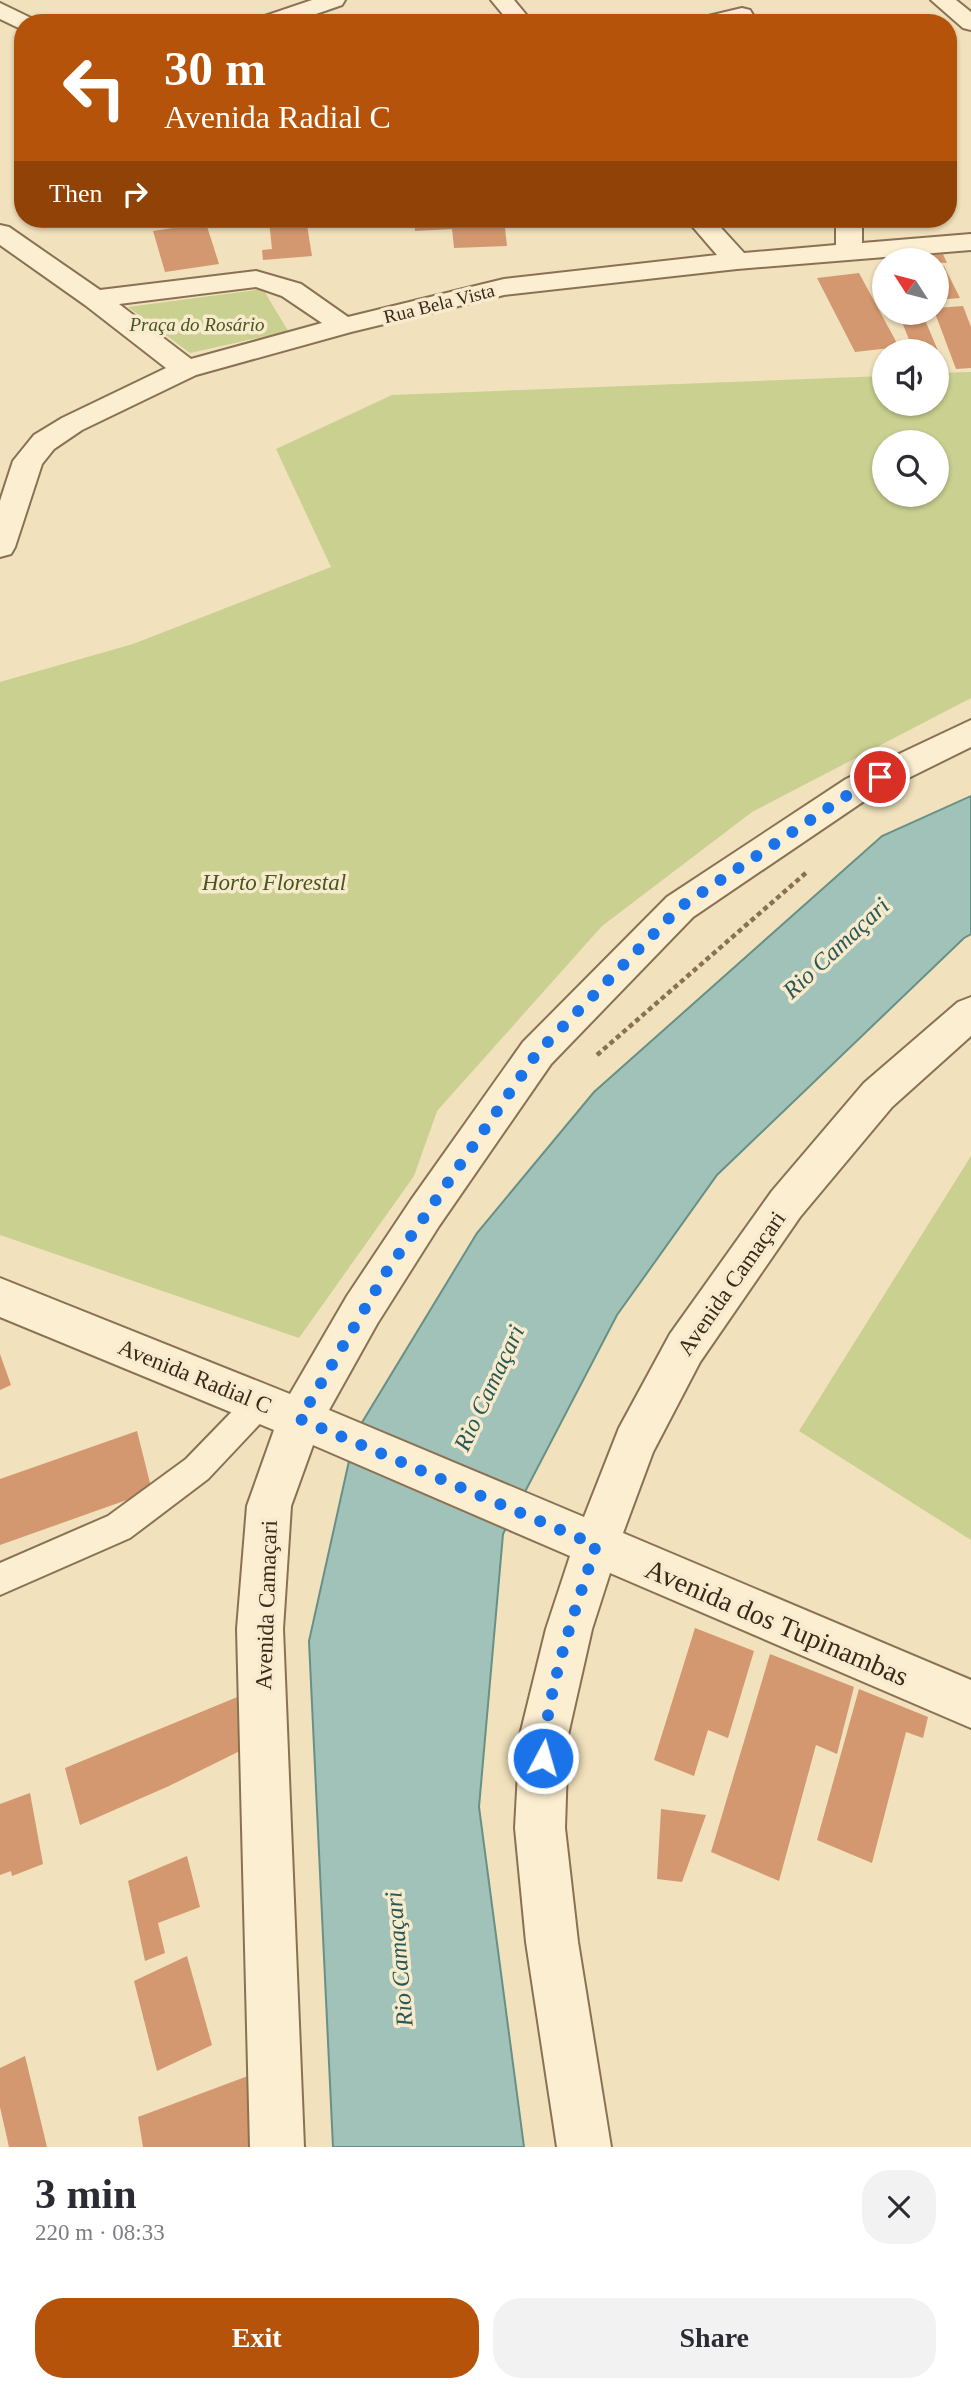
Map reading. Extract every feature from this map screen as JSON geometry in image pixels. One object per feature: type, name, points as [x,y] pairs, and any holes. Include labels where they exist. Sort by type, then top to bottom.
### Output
[{"type":"street","points":[[293,14],[334,0]]},
{"type":"street","points":[[502,0],[514,14]]},
{"type":"street","points":[[942,0],[971,23]]},
{"type":"street","points":[[707,228],[737,261]]},
{"type":"street","points":[[849,228],[849,252]]},
{"type":"street","points":[[0,233],[94,299],[186,369]]},
{"type":"street","name":"Rua Bela Vista","points":[[0,547],[28,461],[44,442],[72,424],[186,369],[343,326],[504,287],[737,261],[971,242]]},
{"type":"street","points":[[94,299],[256,279],[271,280],[283,284],[343,326]]},
{"type":"street","name":"Avenida Camaçari","points":[[277,2147],[260,1629],[270,1506],[300,1419],[383,1278],[537,1053],[680,907],[858,788],[971,732]]},
{"type":"street","name":"Avenida Camaçari","points":[[584,2147],[552,1942],[540,1828],[544,1735],[589,1542],[635,1443],[685,1348],[778,1215],[878,1095],[971,1013]]},
{"type":"street","name":"Avenida Radial C","points":[[0,1297],[300,1419],[589,1542]]},
{"type":"street","name":"Avenida dos Tupinambas","points":[[589,1542],[971,1704]]},
{"type":"lane","points":[[0,1578],[119,1527],[197,1469],[260,1403]]},
{"type":"path","points":[[592,1059],[813,867]]},
{"type":"green space","name":"Praça do Rosário","points":[[263,289],[288,331],[190,353],[128,307]]},
{"type":"green space","name":"Horto Florestal","points":[[971,372],[971,698],[752,812],[602,926],[437,1111],[414,1176],[299,1338],[0,1235],[0,682],[133,644],[331,567],[276,449],[392,395],[872,376],[872,416],[949,416],[949,373]]},
{"type":"green space","points":[[971,1156],[971,1540],[799,1431]]},
{"type":"water","name":"Rio Camaçari","points":[[971,796],[971,934],[717,1175],[617,1315],[503,1534],[479,1807],[524,2147],[333,2147],[309,1641],[355,1434],[477,1233],[594,1092],[882,836]]},
{"type":"building","points":[[208,228],[219,264],[165,272],[153,231]]},
{"type":"building","points":[[270,228],[307,228],[312,256],[263,260],[262,250],[272,249]]},
{"type":"building","points":[[415,228],[505,228],[507,246],[454,248],[452,229],[415,231]]},
{"type":"building","points":[[859,273],[872,297],[872,326],[888,326],[895,339],[872,339],[872,350],[855,352],[817,278]]},
{"type":"building","points":[[949,276],[960,298],[949,299]]},
{"type":"building","points":[[963,306],[971,327],[971,368],[956,369],[949,350],[949,339],[945,339],[940,326],[949,325],[949,307]]},
{"type":"building","points":[[904,326],[928,326],[933,339],[909,339]]},
{"type":"building","points":[[0,1354],[11,1385],[0,1390]]},
{"type":"building","points":[[137,1431],[152,1491],[0,1545],[0,1479]]},
{"type":"building","points":[[695,1628],[754,1651],[728,1738],[708,1730],[694,1776],[654,1760]]},
{"type":"building","points":[[770,1654],[854,1687],[837,1754],[816,1745],[779,1881],[711,1852]]},
{"type":"building","points":[[859,1689],[928,1717],[923,1738],[906,1732],[872,1863],[817,1840]]},
{"type":"building","points":[[252,1691],[252,1745],[169,1786],[80,1825],[65,1768]]},
{"type":"building","points":[[30,1793],[43,1864],[12,1876],[11,1871],[0,1875],[0,1804]]},
{"type":"building","points":[[661,1809],[706,1815],[682,1882],[657,1879]]},
{"type":"building","points":[[187,1856],[200,1907],[158,1923],[165,1953],[145,1961],[128,1881]]},
{"type":"building","points":[[187,1956],[212,2045],[157,2071],[134,1981]]},
{"type":"building","points":[[25,2056],[47,2147],[9,2147],[0,2107],[0,2068]]},
{"type":"building","points":[[248,2076],[262,2147],[143,2147],[138,2117]]},
{"type":"route","points":[[543,1758],[544,1735],[569,1629],[596,1545],[300,1419],[387,1271],[537,1053],[680,907],[858,788],[880,777]]}]
